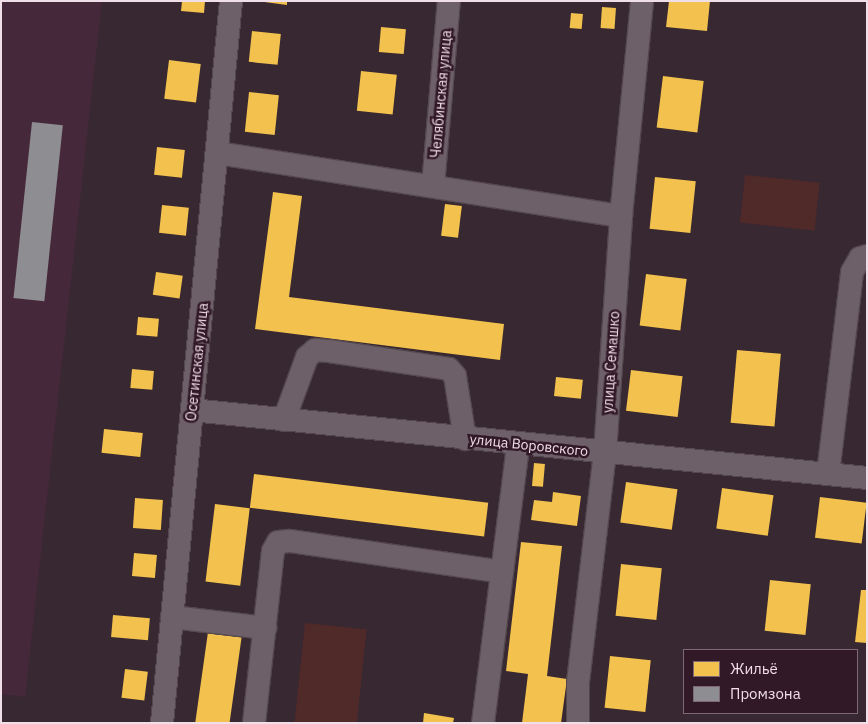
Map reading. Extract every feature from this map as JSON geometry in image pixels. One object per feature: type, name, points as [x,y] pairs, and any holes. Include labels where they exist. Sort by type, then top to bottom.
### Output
[{"type":"street","name":"Осетинская улица","points":[[162,723],[218,153],[231,1]]},
{"type":"street","name":"Челябинская улица","points":[[433,186],[449,1]]},
{"type":"street","name":"улица Семашко","points":[[578,723],[578,682],[606,453],[621,216],[642,1]]},
{"type":"street","points":[[218,153],[621,216]]},
{"type":"street","points":[[828,474],[852,272],[860,258],[867,256]]},
{"type":"street","points":[[284,420],[307,356],[315,350],[329,350],[449,369],[455,376],[465,439]]},
{"type":"street","name":"улица Воровского","points":[[192,410],[518,445],[867,478]]},
{"type":"street","points":[[483,723],[518,445]]},
{"type":"street","points":[[254,723],[273,551],[278,542],[290,541],[502,572]]},
{"type":"street","points":[[172,617],[265,628]]},
{"type":"shaded area","points":[[1,1],[102,1],[25,697],[1,694]]},
{"type":"shaded area","points":[[745,175],[820,183],[815,231],[740,223]]},
{"type":"shaded area","points":[[305,623],[367,629],[357,723],[294,723]]},
{"type":"building: Жильё","points":[[182,1],[205,1],[204,13],[181,11]]},
{"type":"building: Жильё","points":[[257,1],[287,1],[287,5]]},
{"type":"building: Жильё","points":[[669,1],[710,1],[707,31],[666,27]]},
{"type":"building: Жильё","points":[[602,7],[616,8],[615,29],[601,28]]},
{"type":"building: Жильё","points":[[571,13],[583,14],[582,29],[570,28]]},
{"type":"building: Жильё","points":[[381,27],[406,29],[404,54],[379,52]]},
{"type":"building: Жильё","points":[[252,31],[281,34],[278,65],[249,62]]},
{"type":"building: Жильё","points":[[169,60],[201,64],[196,103],[164,99]]},
{"type":"building: Жильё","points":[[361,71],[397,75],[393,115],[357,111]]},
{"type":"building: Жильё","points":[[663,76],[704,81],[697,133],[657,128]]},
{"type":"building: Жильё","points":[[249,92],[279,95],[275,135],[245,132]]},
{"type":"building: Жильё","points":[[157,147],[185,150],[182,178],[154,175]]},
{"type":"building: Жильё","points":[[655,177],[696,181],[690,233],[650,229]]},
{"type":"building: Жильё","points":[[273,192],[302,196],[289,297],[504,324],[500,360],[255,329]]},
{"type":"building: Жильё","points":[[445,204],[462,206],[458,238],[441,236]]},
{"type":"building: Жильё","points":[[162,205],[189,208],[186,236],[159,233]]},
{"type":"building: Жильё","points":[[156,272],[183,276],[180,299],[153,295]]},
{"type":"building: Жильё","points":[[646,274],[687,279],[680,331],[640,326]]},
{"type":"building: Жильё","points":[[138,317],[159,319],[157,337],[136,335]]},
{"type":"building: Жильё","points":[[737,350],[781,354],[774,427],[731,423]]},
{"type":"building: Жильё","points":[[132,369],[154,371],[152,390],[130,388]]},
{"type":"building: Жильё","points":[[631,370],[683,376],[678,417],[626,411]]},
{"type":"building: Жильё","points":[[556,377],[583,380],[581,399],[554,396]]},
{"type":"building: Жильё","points":[[104,429],[143,433],[140,457],[101,453]]},
{"type":"building: Жильё","points":[[534,463],[545,464],[543,487],[532,486]]},
{"type":"building: Жильё","points":[[254,474],[488,503],[484,537],[250,508]]},
{"type":"building: Жильё","points":[[626,482],[677,489],[672,530],[620,523]]},
{"type":"building: Жильё","points":[[722,488],[773,495],[768,536],[716,529]]},
{"type":"building: Жильё","points":[[553,492],[581,496],[577,526],[531,520],[534,500],[552,502]]},
{"type":"building: Жильё","points":[[820,497],[867,503],[862,543],[815,538]]},
{"type":"building: Жильё","points":[[135,498],[163,500],[161,530],[133,528]]},
{"type":"building: Жильё","points":[[215,504],[250,508],[240,586],[205,581]]},
{"type":"building: Жильё","points":[[521,542],[562,546],[547,676],[567,679],[561,723],[522,723],[528,674],[506,671]]},
{"type":"building: Жильё","points":[[134,553],[157,555],[155,578],[132,576]]},
{"type":"building: Жильё","points":[[621,564],[662,568],[656,620],[616,616]]},
{"type":"building: Жильё","points":[[770,580],[811,584],[805,635],[765,631]]},
{"type":"building: Жильё","points":[[861,590],[867,590],[867,643],[855,642]]},
{"type":"building: Жильё","points":[[113,615],[150,618],[148,640],[111,637]]},
{"type":"building: Жильё","points":[[208,632],[242,637],[230,723],[195,723]]},
{"type":"building: Жильё","points":[[610,656],[651,660],[645,712],[605,708]]},
{"type":"building: Жильё","points":[[125,669],[148,672],[144,701],[121,698]]},
{"type":"building: Жильё","points":[[424,713],[454,718],[453,723],[423,723]]},
{"type":"building: Промзона","points":[[32,122],[63,125],[44,301],[13,298]]}]
